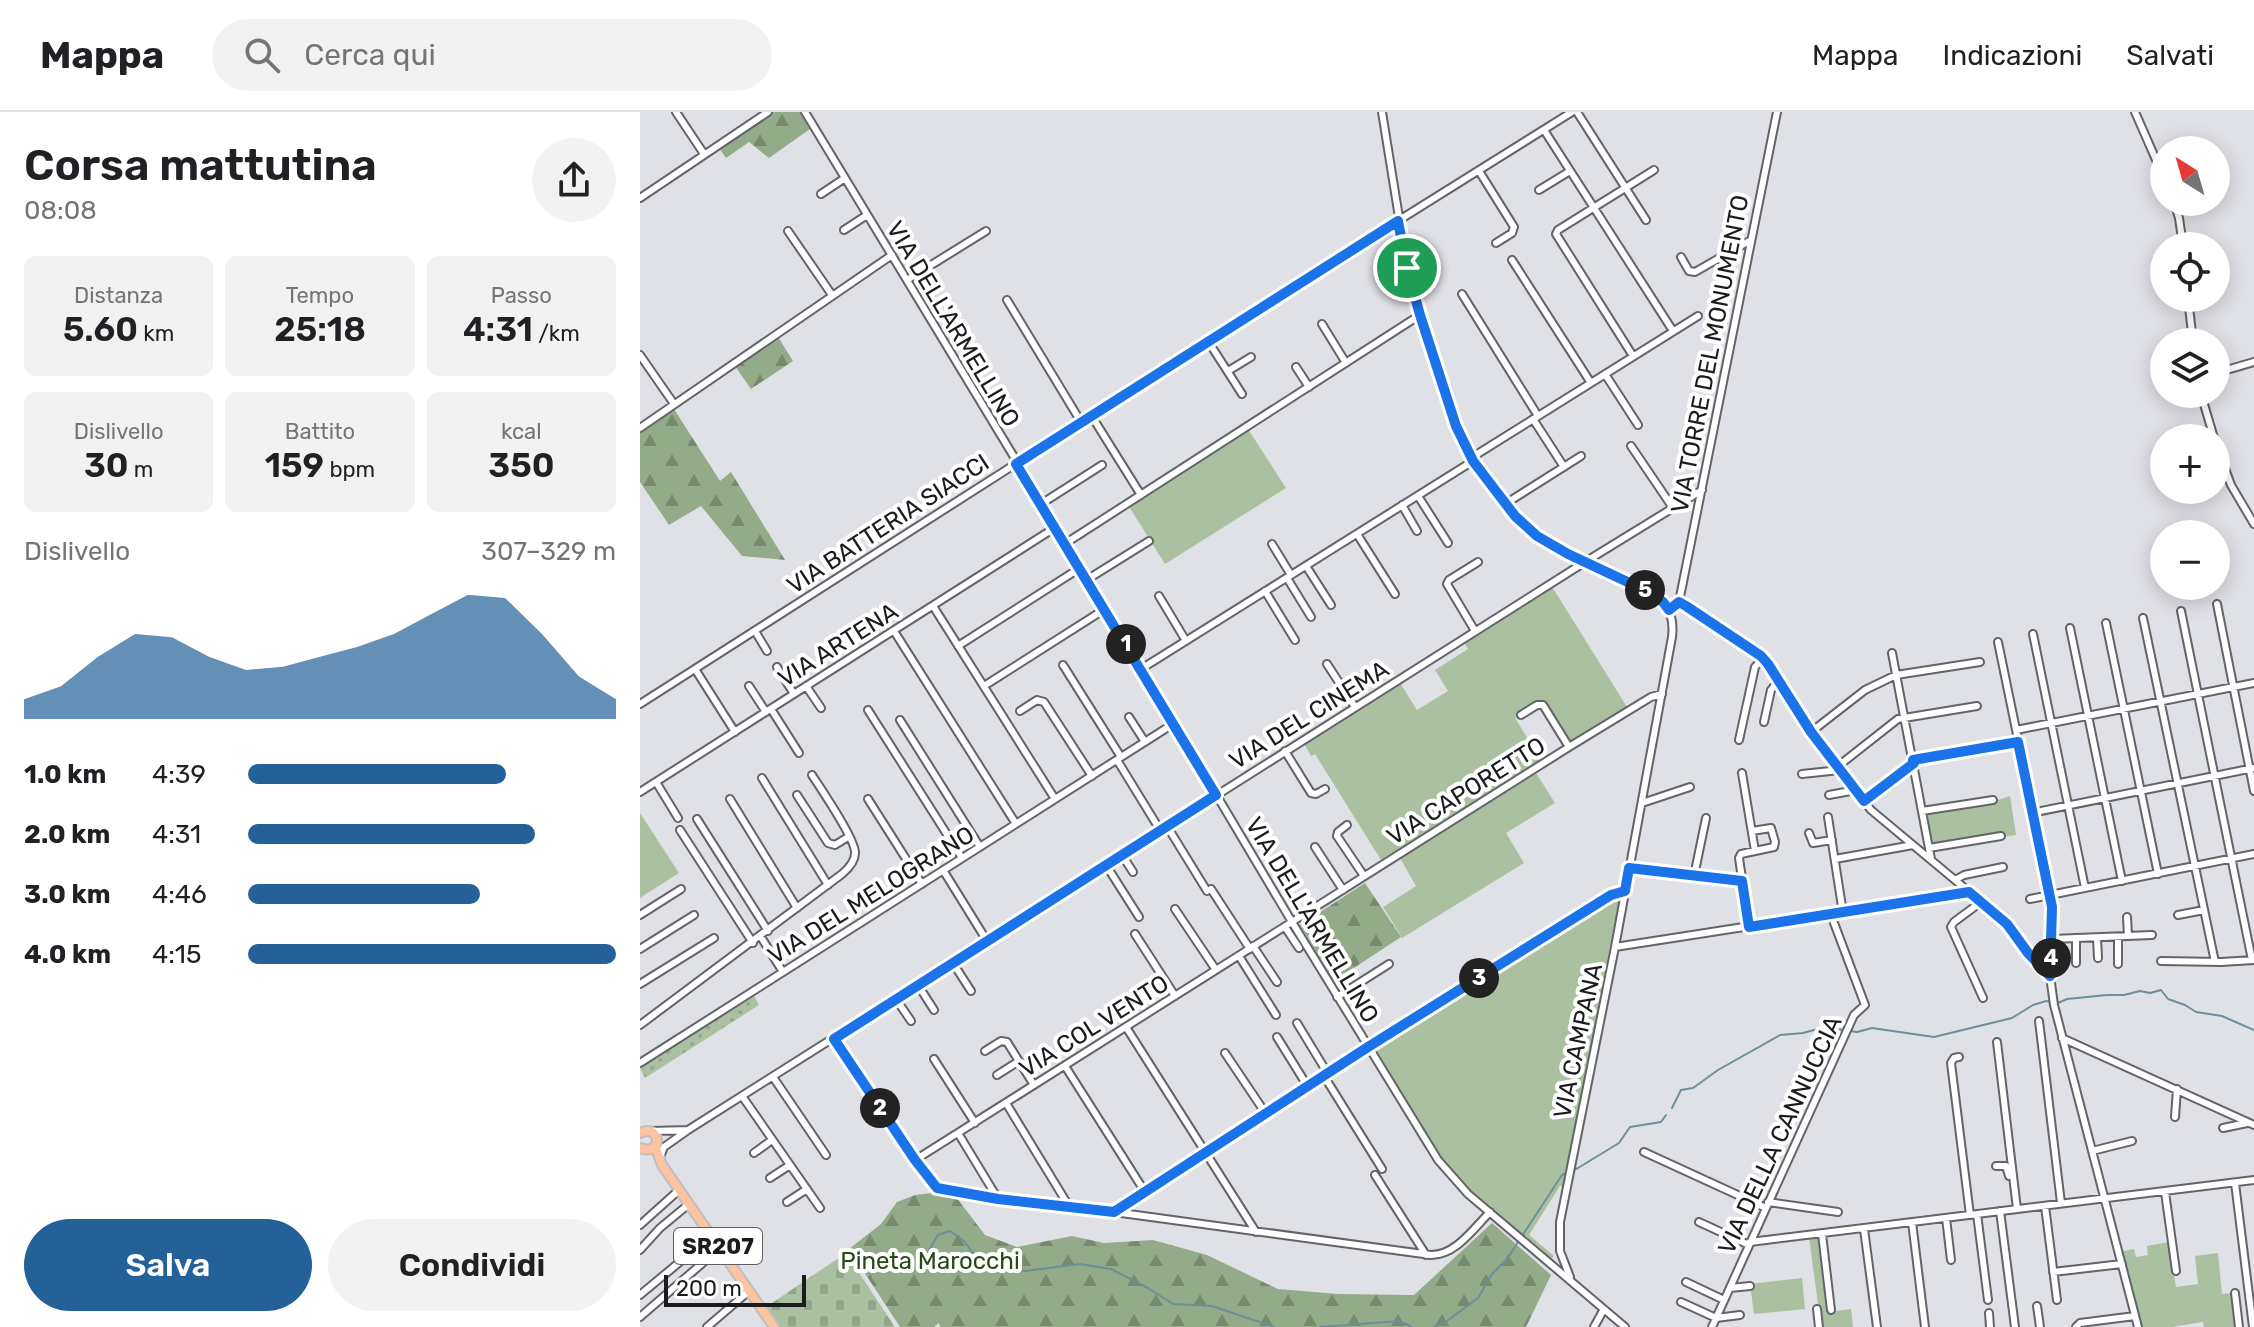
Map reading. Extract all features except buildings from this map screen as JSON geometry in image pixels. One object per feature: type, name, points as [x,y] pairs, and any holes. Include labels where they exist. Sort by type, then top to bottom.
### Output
[{"type":"main road","name":"SR207","points":[[645,1130],[657,1137],[661,1161],[774,1327]]},
{"type":"main road","name":"SR207","points":[[642,1149],[651,1150],[656,1144]]},
{"type":"main road","name":"SR207","points":[[642,1149],[661,1161]]},
{"type":"street","points":[[676,112],[704,154]]},
{"type":"street","points":[[640,198],[768,112]]},
{"type":"street","name":"VIA DELL'ARMELLINO","points":[[805,112],[1088,579],[1216,795],[1288,924],[1445,1169],[1460,1186],[1625,1327]]},
{"type":"street","points":[[1382,112],[1398,221],[1420,315],[1456,426],[1472,460],[1505,504],[1523,525],[1541,539],[1651,593],[1669,610],[1679,602],[1763,658],[1811,732],[1864,801],[2007,924],[2050,976]]},
{"type":"street","points":[[1575,112],[1646,220]]},
{"type":"street","name":"VIA BATTERIA SIACCI","points":[[640,704],[1091,415],[1575,112]]},
{"type":"street","name":"VIA TORRE DEL MONUMENTO","points":[[1679,602],[1777,112]]},
{"type":"street","points":[[2135,112],[2150,146]]},
{"type":"street","points":[[1544,130],[1673,331]]},
{"type":"street","points":[[1633,356],[1556,235],[1558,230],[1654,170]]},
{"type":"street","points":[[1479,171],[1514,227],[1512,233],[1496,243]]},
{"type":"street","points":[[1539,190],[1570,171]]},
{"type":"street","points":[[821,194],[845,178]]},
{"type":"street","points":[[844,230],[867,215]]},
{"type":"street","points":[[788,231],[832,295]]},
{"type":"street","points":[[907,280],[986,231]]},
{"type":"street","points":[[1681,257],[1689,271],[1693,272],[1751,240]]},
{"type":"street","points":[[640,415],[643,426],[892,255]]},
{"type":"street","points":[[1512,260],[1591,383]]},
{"type":"street","points":[[1462,294],[1564,467]]},
{"type":"street","points":[[1007,300],[1081,422]]},
{"type":"street","points":[[1066,543],[1420,315]]},
{"type":"street","points":[[1141,669],[1698,316]]},
{"type":"street","points":[[1322,324],[1346,363]]},
{"type":"street","points":[[1208,341],[1242,394]]},
{"type":"street","points":[[640,355],[674,404]]},
{"type":"street","points":[[1228,371],[1251,357]]},
{"type":"street","points":[[2230,369],[2254,362]]},
{"type":"street","points":[[1296,367],[1309,387]]},
{"type":"street","points":[[1605,374],[1638,425]]},
{"type":"street","points":[[1091,415],[1141,495]]},
{"type":"street","points":[[1631,446],[1673,508]]},
{"type":"street","points":[[1505,504],[1581,456]]},
{"type":"street","points":[[1041,504],[1102,465]]},
{"type":"street","points":[[2230,482],[2254,524]]},
{"type":"street","name":"VIA DEL CINEMA","points":[[688,1130],[1702,490]]},
{"type":"street","points":[[1418,496],[1448,543]]},
{"type":"street","points":[[1402,505],[1417,531]]},
{"type":"street","name":"VIA ARTENA","points":[[640,792],[1056,527]]},
{"type":"street","points":[[1357,534],[1395,594]]},
{"type":"street","points":[[1088,579],[1149,541]]},
{"type":"street","points":[[1272,544],[1311,617]]},
{"type":"street","points":[[1475,631],[1447,584],[1478,562]]},
{"type":"street","points":[[1306,566],[1331,605]]},
{"type":"street","points":[[958,646],[1080,568]]},
{"type":"street","points":[[1265,591],[1295,640]]},
{"type":"street","points":[[1159,596],[1186,641]]},
{"type":"street","points":[[2217,604],[2252,768],[2254,791]]},
{"type":"street","points":[[933,606],[1055,799]]},
{"type":"street","points":[[984,686],[1105,609]]},
{"type":"street","name":"VIA CAMPANA","points":[[1574,1284],[1563,1262],[1559,1242],[1560,1219],[1615,947],[1673,633],[1669,610]]},
{"type":"street","points":[[2161,961],[2253,960],[2181,611]]},
{"type":"street","points":[[2143,618],[2215,962]]},
{"type":"street","points":[[2106,623],[2158,874]]},
{"type":"street","points":[[2070,628],[2122,881]]},
{"type":"street","points":[[755,631],[767,651]]},
{"type":"street","points":[[894,631],[1016,824]]},
{"type":"street","points":[[2033,634],[2085,888]]},
{"type":"street","points":[[1998,642],[2050,895],[2053,916],[2052,997],[2138,1327]]},
{"type":"street","points":[[1892,653],[1931,859]]},
{"type":"street","points":[[1739,740],[1755,667],[1763,658]]},
{"type":"street","points":[[1811,732],[1865,690],[1896,675],[1980,662]]},
{"type":"street","points":[[1327,664],[1355,707]]},
{"type":"street","points":[[1063,665],[1164,828],[1277,982]]},
{"type":"street","points":[[777,667],[794,694]]},
{"type":"street","points":[[695,669],[735,732]]},
{"type":"street","points":[[1764,722],[1772,689],[1779,680]]},
{"type":"street","points":[[2016,730],[2254,683]]},
{"type":"street","points":[[749,686],[799,753]]},
{"type":"street","points":[[806,686],[821,708]]},
{"type":"street","name":"VIA CAPORETTO","points":[[1288,924],[1569,747],[1649,698],[1662,694]]},
{"type":"street","points":[[1020,711],[1037,700],[1045,703],[1092,776]]},
{"type":"street","points":[[1521,715],[1537,705],[1543,705],[1569,747]]},
{"type":"street","points":[[1802,774],[1838,768],[1892,723],[1905,717],[1977,706]]},
{"type":"street","points":[[868,710],[962,858]]},
{"type":"street","points":[[1129,717],[1145,742]]},
{"type":"street","points":[[900,720],[980,847]]},
{"type":"street","name":"VIA DEL MELOGRANO","points":[[640,1063],[1173,724]]},
{"type":"street","points":[[1864,801],[1914,762],[2018,742]]},
{"type":"street","points":[[1285,751],[1311,793],[1325,789]]},
{"type":"street","points":[[2031,813],[2252,768]]},
{"type":"street","points":[[1742,773],[1755,851]]},
{"type":"street","points":[[640,1025],[761,937],[828,885],[854,859],[855,848],[812,775]]},
{"type":"street","points":[[762,778],[828,885]]},
{"type":"street","points":[[656,782],[678,818]]},
{"type":"street","points":[[1642,803],[1690,787]]},
{"type":"street","points":[[1829,795],[1856,790]]},
{"type":"street","points":[[797,795],[828,843],[835,845],[848,837]]},
{"type":"street","points":[[730,799],[797,908]]},
{"type":"street","points":[[868,799],[922,884]]},
{"type":"street","points":[[1922,811],[1993,800]]},
{"type":"street","points":[[1828,817],[1843,913]]},
{"type":"street","points":[[1694,876],[1706,818]]},
{"type":"street","points":[[697,819],[768,931]]},
{"type":"street","points":[[1347,825],[1337,836],[1364,876]]},
{"type":"street","points":[[1749,927],[1739,856],[1774,847],[1775,842],[1771,828],[1752,831]]},
{"type":"street","points":[[680,830],[753,943]]},
{"type":"street","points":[[1809,833],[1813,843],[1832,840]]},
{"type":"street","points":[[1929,848],[2001,836]]},
{"type":"street","points":[[1835,859],[1913,845]]},
{"type":"street","points":[[1315,847],[1343,890]]},
{"type":"street","points":[[2030,899],[2254,854]]},
{"type":"street","points":[[1122,855],[1133,872]]},
{"type":"street","points":[[1106,865],[1139,917]]},
{"type":"street","points":[[1955,880],[1964,875],[2003,867]]},
{"type":"street","points":[[1629,868],[1742,881]]},
{"type":"street","points":[[943,870],[987,941]]},
{"type":"street","points":[[640,915],[681,889]]},
{"type":"street","points":[[1114,1212],[1368,1047],[1611,895],[1625,891]]},
{"type":"street","points":[[1615,947],[1969,892]]},
{"type":"street","points":[[1981,902],[1951,927],[1983,998]]},
{"type":"street","points":[[1175,909],[1216,970]]},
{"type":"street","points":[[2178,915],[2204,910]]},
{"type":"street","points":[[640,949],[694,915]]},
{"type":"street","name":"VIA DELLA CANNUCCIA","points":[[1712,1327],[1855,1014],[1865,1003],[1831,915]]},
{"type":"street","points":[[2127,917],[2128,936]]},
{"type":"street","points":[[1288,924],[1299,948]]},
{"type":"street","name":"VIA COL VENTO","points":[[915,1160],[1288,924]]},
{"type":"street","points":[[1135,934],[1175,996]]},
{"type":"street","points":[[2052,939],[2152,935]]},
{"type":"street","points":[[761,937],[783,972]]},
{"type":"street","points":[[2118,937],[2118,964]]},
{"type":"street","points":[[640,984],[714,938]]},
{"type":"street","points":[[2076,938],[2076,963]]},
{"type":"street","points":[[2097,938],[2098,958]]},
{"type":"street","points":[[1239,956],[1276,1015]]},
{"type":"street","points":[[953,963],[971,991]]},
{"type":"street","points":[[1336,995],[1385,964]]},
{"type":"street","points":[[918,985],[934,1010]]},
{"type":"street","points":[[896,999],[911,1021]]},
{"type":"street","points":[[2039,1021],[2061,1203]]},
{"type":"street","points":[[1297,1023],[1382,1169]]},
{"type":"street","points":[[1126,1027],[1256,1232]]},
{"type":"street","points":[[1277,1037],[1308,1087]]},
{"type":"street","points":[[2062,1038],[2251,1124]]},
{"type":"street","points":[[834,1039],[937,1188],[998,1199],[1426,1255],[1451,1250],[1490,1212]]},
{"type":"street","points":[[985,1051],[1006,1041],[1034,1085]]},
{"type":"street","points":[[1997,1042],[2015,1209]]},
{"type":"street","points":[[1225,1053],[1266,1114]]},
{"type":"street","points":[[1959,1057],[1952,1058],[1951,1063],[1988,1300]]},
{"type":"street","points":[[934,1059],[975,1123]]},
{"type":"street","points":[[997,1075],[1019,1061]]},
{"type":"street","points":[[1065,1066],[1145,1192]]},
{"type":"street","points":[[773,1077],[826,1155]]},
{"type":"street","points":[[2175,1117],[2177,1089]]},
{"type":"street","points":[[742,1096],[820,1208]]},
{"type":"street","points":[[1006,1103],[1070,1208]]},
{"type":"street","points":[[2223,1128],[2251,1124]]},
{"type":"street","points":[[645,1130],[688,1130]]},
{"type":"street","points":[[656,1144],[666,1135],[688,1130]]},
{"type":"street","points":[[661,1161],[664,1147],[688,1130]]},
{"type":"street","points":[[958,1133],[998,1199]]},
{"type":"street","points":[[754,1153],[772,1140]]},
{"type":"street","points":[[2092,1151],[2132,1141]]},
{"type":"street","points":[[1644,1152],[1767,1205],[1838,1212]]},
{"type":"street","points":[[770,1178],[790,1165]]},
{"type":"street","points":[[1996,1166],[2008,1168],[2015,1209]]},
{"type":"street","points":[[1375,1175],[1426,1255]]},
{"type":"street","points":[[1699,1222],[1750,1244],[2254,1180]]},
{"type":"street","points":[[2235,1183],[2253,1327]]},
{"type":"street","points":[[787,1202],[807,1189]]},
{"type":"street","points":[[640,1225],[679,1190]]},
{"type":"street","points":[[2165,1192],[2176,1271]]},
{"type":"street","points":[[640,1250],[689,1204]]},
{"type":"street","points":[[2045,1206],[2057,1300]]},
{"type":"street","points":[[2000,1211],[2015,1327]]},
{"type":"street","points":[[1946,1218],[1951,1260]]},
{"type":"street","points":[[1912,1222],[1925,1327]]},
{"type":"street","points":[[1864,1229],[1877,1327]]},
{"type":"street","points":[[1822,1234],[1831,1310]]},
{"type":"street","points":[[640,1295],[711,1236]]},
{"type":"street","points":[[640,1317],[720,1248]]},
{"type":"street","points":[[2053,1272],[2122,1264]]},
{"type":"street","points":[[1686,1282],[1724,1300]]},
{"type":"street","points":[[1730,1288],[1750,1286]]},
{"type":"street","points":[[707,1327],[749,1291]]},
{"type":"street","points":[[2235,1293],[2239,1327]]},
{"type":"street","points":[[1681,1302],[1716,1318],[1740,1315]]},
{"type":"street","points":[[2037,1306],[2040,1327]]},
{"type":"street","points":[[1594,1327],[1604,1309]]},
{"type":"street","points":[[1817,1309],[1819,1327]]},
{"type":"street","points":[[1989,1313],[1990,1327]]},
{"type":"street","points":[[2076,1327],[2080,1323],[2135,1316]]},
{"type":"green space","points":[[771,112],[800,112],[810,129],[769,158],[749,142],[726,158],[719,148]]},
{"type":"green space","points":[[778,337],[793,361],[751,389],[735,366]]},
{"type":"green space","points":[[674,409],[720,481],[731,472],[785,560],[742,556],[701,506],[669,525],[640,482],[640,431]]},
{"type":"green space","points":[[1248,429],[1286,488],[1165,564],[1128,505]]},
{"type":"green space","points":[[1551,585],[1627,707],[1569,743],[1542,701],[1515,718],[1541,760],[1381,860],[1315,754],[1311,756],[1304,743],[1400,683],[1417,710],[1448,691],[1435,670],[1468,649],[1463,641]]},
{"type":"green space","points":[[1536,773],[1555,803],[1506,833],[1524,863],[1402,938],[1383,907],[1416,886],[1400,858]]},
{"type":"green space","points":[[2010,796],[2016,835],[1930,845],[1924,811]]},
{"type":"green space","points":[[640,813],[679,873],[640,898]]},
{"type":"green space","points":[[1365,883],[1401,937],[1334,981],[1300,925]]},
{"type":"green space","points":[[1616,895],[1619,900],[1563,1187],[1560,1186],[1529,1235],[1554,1256],[1552,1259],[1456,1180],[1432,1150],[1373,1047]]},
{"type":"green space","points":[[754,996],[759,1005],[645,1078],[640,1068]]},
{"type":"green space","name":"Pineta Marocchi","points":[[932,1193],[956,1197],[985,1235],[1017,1247],[1072,1236],[1104,1243],[1153,1240],[1207,1255],[1278,1289],[1414,1295],[1492,1223],[1551,1275],[1526,1327],[940,1327],[939,1323],[934,1327],[900,1327],[849,1249],[881,1224],[897,1202]]},
{"type":"green space","points":[[1820,1236],[1830,1312],[1851,1309],[1853,1327],[1821,1327],[1809,1237]]},
{"type":"green space","points":[[2169,1242],[2176,1287],[2198,1284],[2195,1256],[2218,1253],[2222,1294],[2233,1293],[2237,1327],[2204,1327],[2203,1322],[2142,1327],[2120,1252],[2134,1249],[2136,1257],[2148,1255],[2147,1246]]},
{"type":"green space","points":[[846,1253],[895,1327],[780,1327],[766,1307]]},
{"type":"green space","points":[[1802,1278],[1805,1309],[1754,1314],[1750,1284]]},
{"type":"waterway","points":[[1850,1031],[1872,1028],[1934,1037],[2012,1018],[2046,1001],[2058,1003],[2067,999],[2161,990],[2168,999],[2196,1012],[2222,1016],[2254,1030]]},
{"type":"waterway","points":[[1672,1108],[1681,1090],[1693,1088],[1780,1035],[1821,1028],[1844,1030]]},
{"type":"waterway","points":[[1522,1236],[1562,1175],[1619,1143],[1630,1127],[1661,1122],[1666,1115]]},
{"type":"waterway","points":[[925,1257],[938,1235],[950,1231],[964,1241],[982,1265],[1025,1271],[1080,1264],[1111,1269],[1173,1304],[1212,1306],[1274,1327]]},
{"type":"waterway","points":[[1434,1327],[1478,1298],[1492,1274],[1518,1242]]},
{"type":"waterway","points":[[1320,1327],[1399,1321],[1412,1327]]},
{"type":"route","points":[[1398,221],[1407,268],[1460,436],[1473,461],[1515,516],[1552,546],[1651,593],[1669,610],[1679,602],[1761,656],[1816,739],[1864,801],[1914,763],[1913,760],[2018,742],[2052,907],[2050,976],[2007,924],[1969,892],[1749,927],[1742,881],[1629,868],[1625,891],[1611,895],[1368,1047],[1114,1212],[998,1199],[936,1187],[834,1039],[1216,795],[1016,464],[1398,221]]}]
